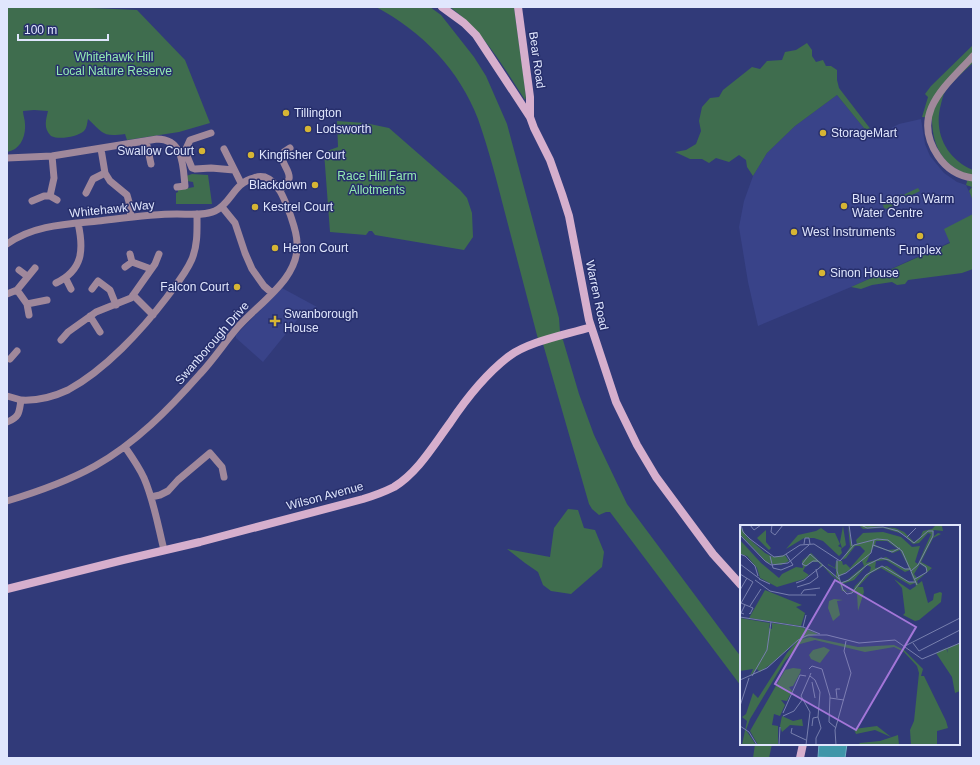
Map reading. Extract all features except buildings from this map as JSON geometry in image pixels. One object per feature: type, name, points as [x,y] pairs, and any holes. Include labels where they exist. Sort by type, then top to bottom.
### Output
[{"type":"street","name":"Warren Road","points":[[442,7],[464,23],[476,35],[530,117],[550,160],[569,216],[591,327],[616,402],[629,430],[642,455],[677,507],[713,554],[740,584]]},
{"type":"street","name":"Bear Road","points":[[518,7],[530,97],[530,117]]},
{"type":"street","points":[[973,56],[938,95],[930,111],[928,127],[932,144],[943,163],[956,173],[973,178]]},
{"type":"street","points":[[211,133],[190,140],[185,151],[192,168],[234,170]]},
{"type":"street","points":[[7,158],[52,156],[163,139],[174,144],[182,159],[188,186],[177,187]]},
{"type":"street","points":[[146,141],[151,164]]},
{"type":"street","points":[[279,190],[289,182],[289,176],[282,156],[284,152],[290,148]]},
{"type":"street","points":[[101,149],[105,173],[110,181],[127,194],[131,217]]},
{"type":"street","points":[[224,149],[241,183],[222,206],[235,223],[252,269],[264,286],[272,293]]},
{"type":"street","points":[[50,196],[54,178],[52,156]]},
{"type":"street","points":[[86,193],[94,178],[105,173]]},
{"type":"street","name":"Swanborough Drive","points":[[7,501],[77,475],[96,466],[125,447],[148,428],[202,373],[238,327],[272,293],[291,271],[297,253],[297,242],[289,211],[279,190],[274,183],[263,177],[252,178],[241,183]]},
{"type":"street","points":[[32,201],[44,196],[50,196],[58,200]]},
{"type":"street","name":"Whitehawk Way","points":[[7,244],[20,235],[32,231],[78,223],[131,217],[210,213],[222,206]]},
{"type":"street","points":[[7,396],[22,400],[39,400],[52,396],[74,386],[121,350],[153,314],[179,281],[192,258],[197,239],[196,214]]},
{"type":"street","points":[[56,283],[66,279],[76,266],[80,257],[81,242],[78,223]]},
{"type":"street","points":[[130,254],[132,262]]},
{"type":"street","points":[[61,340],[68,332],[96,312],[126,300],[133,295],[152,269],[159,254]]},
{"type":"street","points":[[132,262],[152,269]]},
{"type":"street","points":[[125,267],[132,262]]},
{"type":"street","points":[[7,294],[17,290],[35,268]]},
{"type":"street","points":[[19,270],[27,276]]},
{"type":"street","points":[[66,279],[71,289]]},
{"type":"street","points":[[92,289],[98,281],[110,290],[116,304]]},
{"type":"street","points":[[17,290],[27,304],[29,315]]},
{"type":"street","points":[[133,295],[153,314]]},
{"type":"street","points":[[27,304],[47,300]]},
{"type":"street","points":[[90,316],[100,332]]},
{"type":"street","name":"Wilson Avenue","points":[[7,589],[363,499],[381,493],[394,486],[411,473],[423,460],[470,396],[506,359],[527,346],[591,327]]},
{"type":"street","points":[[8,360],[17,351]]},
{"type":"street","points":[[7,422],[14,420],[18,416],[22,400]]},
{"type":"street","points":[[125,447],[140,470],[151,497],[164,550]]},
{"type":"street","points":[[151,497],[168,491],[178,480],[216,447]]},
{"type":"street","points":[[210,453],[221,465],[224,477]]},
{"type":"street","points":[[800,758],[803,745]]},
{"type":"shaded area","points":[[837,95],[872,138],[899,124],[921,119],[925,144],[930,156],[944,173],[957,182],[966,185],[973,200],[973,215],[950,242],[851,287],[758,326],[748,282],[739,227],[744,201],[753,176],[767,153],[795,126]]},
{"type":"shaded area","points":[[282,288],[317,307],[301,315],[263,362],[236,338],[236,335]]},
{"type":"shaded area","points":[[819,745],[847,745],[845,758],[818,757]]},
{"type":"green space","name":"Whitehawk Hill Local Nature Reserve","points":[[7,7],[69,7],[137,10],[185,60],[210,123],[179,132],[127,140],[125,134],[108,135],[104,133],[88,119],[86,128],[81,133],[59,138],[51,136],[48,133],[46,118],[48,111],[23,111],[25,129],[23,138],[19,146],[12,151],[7,152]]},
{"type":"green space","points":[[376,7],[430,7],[441,15],[474,57],[486,76],[507,124],[559,318],[560,332],[579,394],[594,435],[627,504],[740,656],[740,685],[610,512],[599,515],[589,504],[543,344],[538,339],[493,166],[478,119],[461,85],[438,54],[424,40],[393,17]]},
{"type":"green space","points":[[450,7],[514,7],[524,80],[525,100],[492,50],[473,27]]},
{"type":"green space","points":[[807,43],[812,50],[812,56],[816,62],[823,60],[826,66],[831,66],[837,70],[839,88],[872,131],[872,138],[837,95],[795,126],[767,153],[753,176],[747,167],[746,160],[739,155],[729,162],[716,158],[709,163],[702,159],[690,159],[675,152],[686,150],[696,144],[701,131],[699,121],[702,107],[710,98],[719,97],[723,90],[752,67],[760,69],[767,61],[782,60],[785,52],[796,50]]},
{"type":"green space","points":[[973,45],[973,63],[954,81],[944,95],[939,114],[939,125],[940,134],[949,152],[955,159],[973,170],[973,201],[969,191],[972,187],[966,185],[969,175],[958,170],[947,162],[936,145],[932,118],[922,117],[928,97],[925,94],[931,86]]},
{"type":"green space","name":"Race Hill Farm Allotments","points":[[337,121],[365,123],[389,128],[460,190],[467,198],[472,213],[473,237],[464,250],[375,235],[372,231],[369,231],[366,235],[330,232],[324,152],[338,147]]},
{"type":"green space","points":[[192,174],[208,175],[212,204],[176,204],[176,193],[178,190],[194,187],[193,182],[187,181],[186,176]]},
{"type":"green space","points":[[918,188],[920,191],[898,202],[898,204],[887,209],[884,208],[883,201],[884,202],[902,194],[903,195]]},
{"type":"green space","points":[[973,214],[973,269],[962,273],[908,280],[905,284],[897,285],[892,282],[872,285],[861,289],[851,287],[950,243],[944,229]]},
{"type":"green space","points":[[568,509],[578,510],[584,528],[595,530],[604,552],[602,567],[571,594],[551,591],[543,585],[538,572],[507,549],[550,557],[554,528]]},
{"type":"green space","points":[[755,745],[772,745],[769,758],[753,758]]},
{"type":"place","name":"Tillington","points":[[286,113]]},
{"type":"place","name":"Lodsworth","points":[[308,129]]},
{"type":"place","name":"StorageMart","points":[[823,133]]},
{"type":"place","name":"Swallow Court","points":[[202,151]]},
{"type":"place","name":"Kingfisher Court","points":[[251,155]]},
{"type":"place","name":"Blackdown","points":[[315,185]]},
{"type":"place","name":"Blue Lagoon Warm Water Centre","points":[[844,206]]},
{"type":"place","name":"Kestrel Court","points":[[255,207]]},
{"type":"place","name":"West Instruments","points":[[794,232]]},
{"type":"place","name":"Funplex","points":[[920,236]]},
{"type":"place","name":"Heron Court","points":[[275,248]]},
{"type":"place","name":"Sinon House","points":[[822,273]]},
{"type":"place","name":"Falcon Court","points":[[237,287]]},
{"type":"place","name":"Swanborough House","points":[[275,321]]}]
